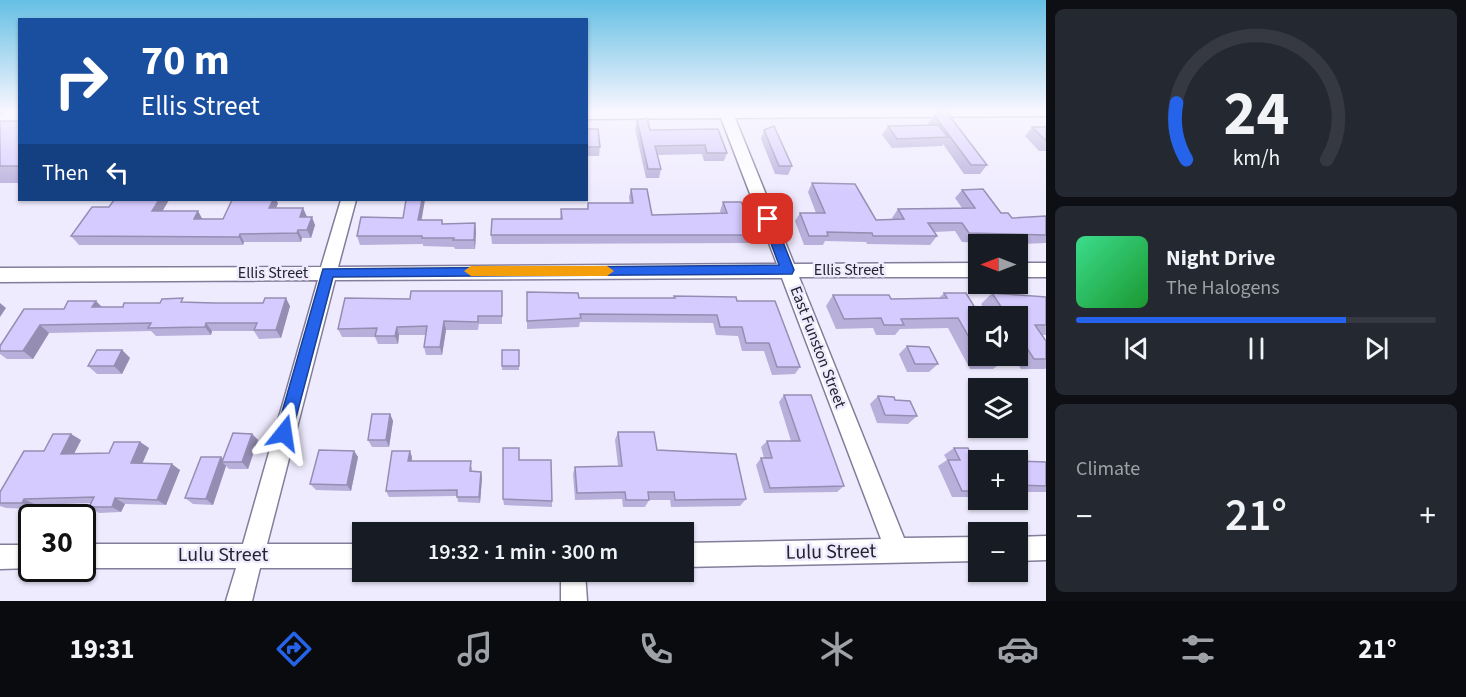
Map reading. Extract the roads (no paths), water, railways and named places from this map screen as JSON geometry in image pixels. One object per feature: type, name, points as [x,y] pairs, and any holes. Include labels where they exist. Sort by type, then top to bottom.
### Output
[{"type":"street","name":"East Funston Street","points":[[736,138],[897,550]]},
{"type":"street","points":[[238,601],[348,201]]},
{"type":"street","name":"Ellis Street","points":[[0,275],[968,270]]},
{"type":"street","points":[[1028,270],[1046,270]]},
{"type":"street","points":[[1028,549],[1046,548]]},
{"type":"street","name":"Lulu Street","points":[[694,555],[968,549]]},
{"type":"street","name":"Lulu Street","points":[[96,556],[352,556]]},
{"type":"street","points":[[0,557],[18,557]]},
{"type":"street","points":[[573,582],[574,601]]}]
